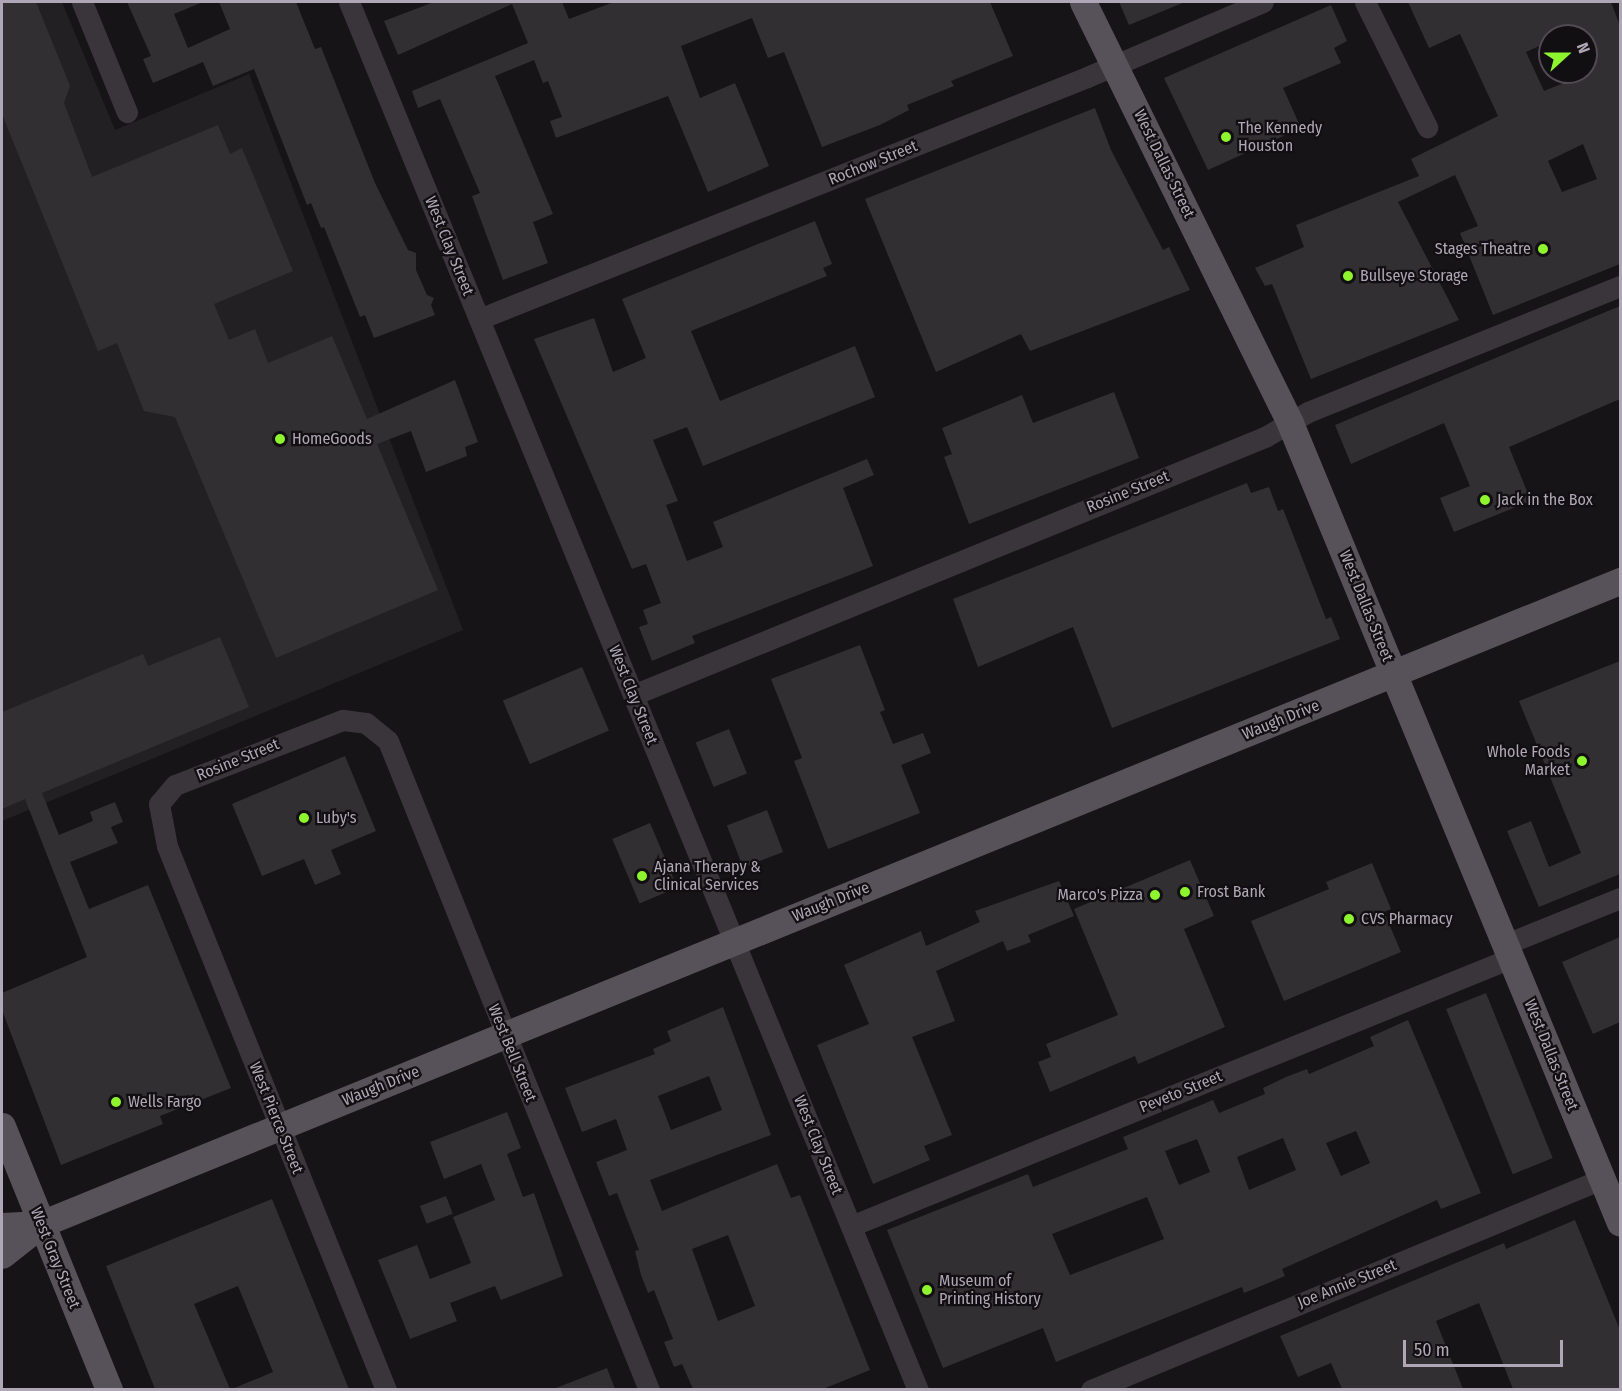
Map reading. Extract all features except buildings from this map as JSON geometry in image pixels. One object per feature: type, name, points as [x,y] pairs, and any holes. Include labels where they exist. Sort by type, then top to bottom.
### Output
[{"type":"main road","name":"West Dallas Street","points":[[1083,2],[1116,65],[1290,423],[1620,1223]]},
{"type":"main road","name":"Waugh Drive","points":[[2,1256],[41,1224],[1620,581]]},
{"type":"main road","name":"West Gray Street","points":[[2,1126],[109,1389]]},
{"type":"main road","name":"Waugh Drive","points":[[2,1226],[41,1224]]},
{"type":"street","points":[[82,2],[127,112]]},
{"type":"street","name":"West Clay Street","points":[[349,2],[918,1389]]},
{"type":"street","name":"Rochow Street","points":[[479,319],[1116,65],[1263,2]]},
{"type":"street","points":[[1365,2],[1427,127]]},
{"type":"street","name":"Rosine Street","points":[[633,694],[1265,437],[1290,423],[1620,286]]},
{"type":"street","name":"Rosine Street","points":[[167,846],[159,804],[175,785],[317,728],[343,720],[366,723]]},
{"type":"street","name":"West Bell Street","points":[[366,723],[387,741],[650,1389]]},
{"type":"street","name":"West Pierce Street","points":[[167,846],[386,1389]]},
{"type":"street","name":"Peveto Street","points":[[851,1226],[1508,951],[1620,898]]},
{"type":"street","name":"Joe Annie Street","points":[[1091,1389],[1602,1179]]},
{"type":"shaded area","points":[[2,2],[62,2],[115,130],[249,74],[463,630],[2,821]]},
{"type":"place","name":"The Kennedy Houston","points":[[1226,137]]},
{"type":"place","name":"Stages Theatre","points":[[1543,249]]},
{"type":"place","name":"Bullseye Storage","points":[[1348,276]]},
{"type":"place","name":"HomeGoods","points":[[280,439]]},
{"type":"place","name":"Jack in the Box","points":[[1485,500]]},
{"type":"place","name":"Whole Foods Market","points":[[1582,761]]},
{"type":"place","name":"Luby's","points":[[304,818]]},
{"type":"place","name":"Ajana Therapy & Clinical Services","points":[[642,876]]},
{"type":"place","name":"Frost Bank","points":[[1185,892]]},
{"type":"place","name":"Marco's Pizza","points":[[1155,895]]},
{"type":"place","name":"CVS Pharmacy","points":[[1349,919]]},
{"type":"place","name":"Wells Fargo","points":[[116,1102]]},
{"type":"place","name":"Museum of Printing History","points":[[927,1290]]}]
